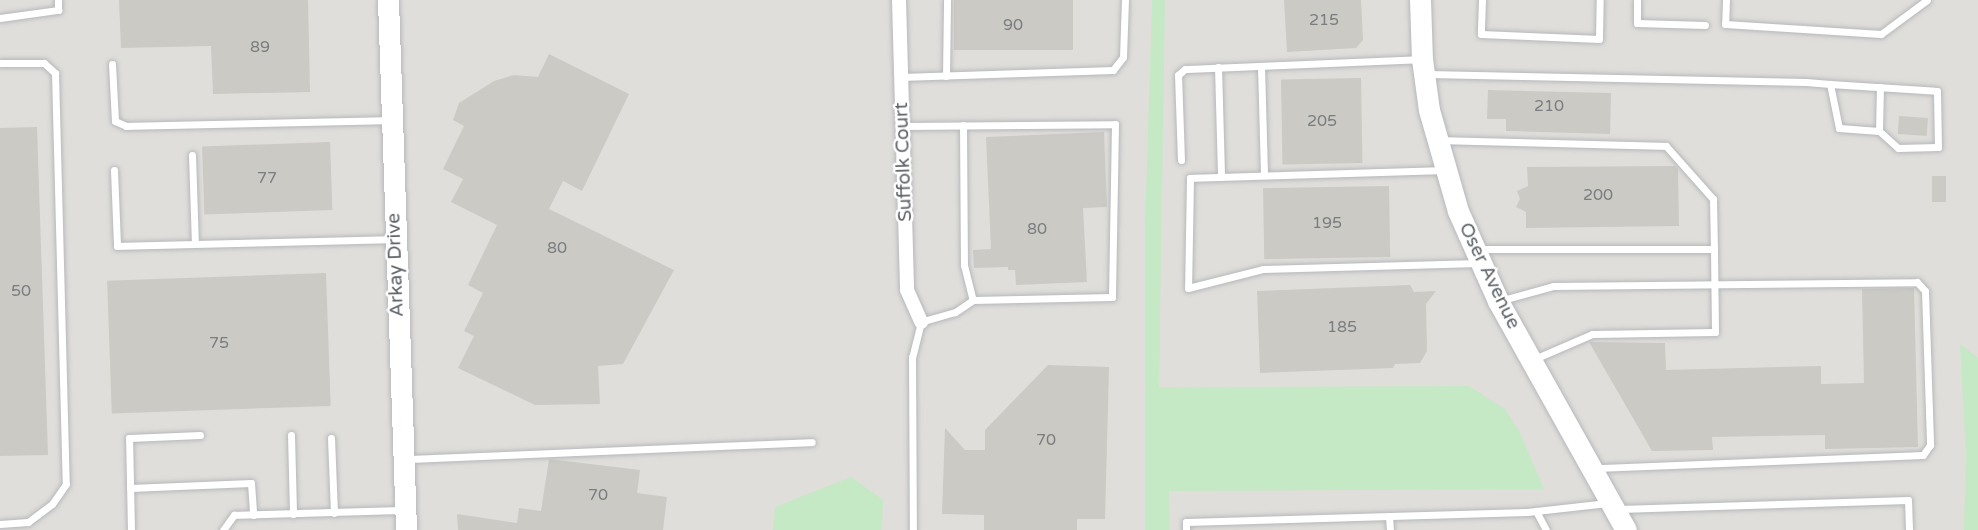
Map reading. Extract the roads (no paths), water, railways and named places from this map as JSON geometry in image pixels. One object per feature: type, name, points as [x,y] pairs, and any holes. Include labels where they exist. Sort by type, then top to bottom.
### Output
[{"type":"street","name":"Arkay Drive","points":[[388,0],[406,520]]},
{"type":"street","name":"Suffolk Court","points":[[900,0],[907,290],[920,322]]},
{"type":"street","name":"Oser Avenue","points":[[1420,0],[1423,66],[1437,140],[1445,170],[1477,256],[1498,301],[1626,530]]},
{"type":"lane","points":[[0,18],[58,10],[58,0]]},
{"type":"lane","points":[[946,76],[947,0]]},
{"type":"lane","points":[[901,77],[1113,70],[1123,57],[1125,0]]},
{"type":"lane","points":[[1482,0],[1481,34],[1599,39],[1600,0]]},
{"type":"lane","points":[[1637,0],[1637,23],[1704,25]]},
{"type":"lane","points":[[1726,0],[1725,24],[1881,34],[1927,0]]},
{"type":"lane","points":[[0,63],[44,63],[55,73],[66,484],[52,504],[28,523],[0,524]]},
{"type":"lane","points":[[112,64],[114,121],[126,126],[392,120]]},
{"type":"lane","points":[[1261,66],[1264,175]]},
{"type":"lane","points":[[1181,160],[1178,75],[1185,69],[1261,66],[1423,66],[1830,84],[1937,91],[1938,147],[1898,148],[1879,131],[1839,128],[1830,84]]},
{"type":"lane","points":[[1218,67],[1221,177]]},
{"type":"lane","points":[[1879,131],[1880,87]]},
{"type":"lane","points":[[902,126],[1115,124],[1112,297],[973,300],[955,312],[920,322],[912,358],[913,530]]},
{"type":"lane","points":[[963,125],[964,265],[973,300]]},
{"type":"lane","points":[[1437,140],[1666,146],[1713,199],[1715,332],[1592,334],[1532,360]]},
{"type":"lane","points":[[192,155],[195,244]]},
{"type":"lane","points":[[114,170],[117,246],[396,239]]},
{"type":"lane","points":[[1445,170],[1190,178],[1188,288],[1263,270],[1477,256],[1714,249]]},
{"type":"lane","points":[[1498,301],[1553,286],[1917,282],[1925,291],[1930,445],[1923,455],[1591,468]]},
{"type":"lane","points":[[131,530],[129,438],[201,435]]},
{"type":"lane","points":[[291,435],[293,514]]},
{"type":"lane","points":[[331,438],[334,513]]},
{"type":"lane","points":[[403,459],[812,442]]},
{"type":"lane","points":[[130,488],[251,483],[253,515]]},
{"type":"lane","points":[[1186,530],[1186,522],[1536,511],[1613,506],[1908,500],[1909,530]]},
{"type":"lane","points":[[1536,511],[1546,530]]},
{"type":"lane","points":[[223,530],[234,515],[334,513],[406,520]]},
{"type":"lane","points":[[1389,516],[1390,530]]}]
